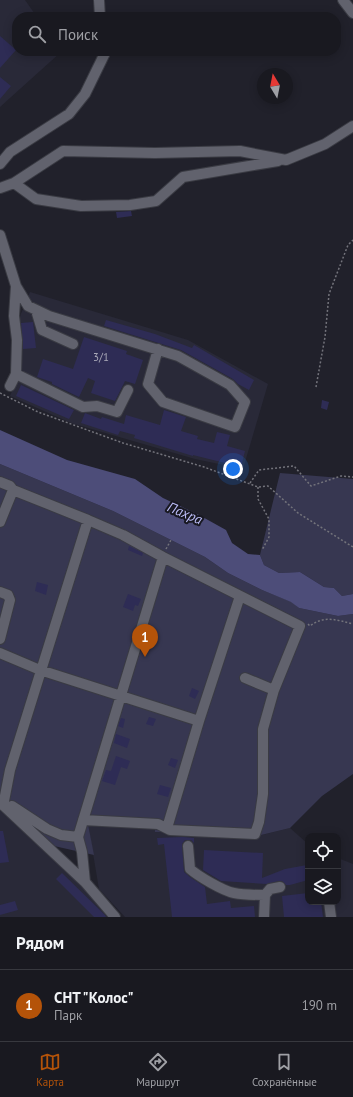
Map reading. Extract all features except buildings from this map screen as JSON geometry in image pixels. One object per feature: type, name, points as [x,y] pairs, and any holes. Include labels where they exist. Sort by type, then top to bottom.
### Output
[{"type":"lane","points":[[99,0],[100,12]]},
{"type":"lane","points":[[343,0],[353,13]]},
{"type":"lane","points":[[0,164],[10,152],[69,114],[85,94],[104,56]]},
{"type":"lane","points":[[14,183],[36,199],[81,206],[130,205],[156,201],[183,177],[286,160],[325,144],[353,126]]},
{"type":"lane","points":[[0,188],[14,183],[63,151],[155,153],[240,151],[286,160]]},
{"type":"lane","points":[[0,235],[16,286],[28,306],[49,316],[158,349],[178,356],[230,386],[245,402],[235,426],[163,402],[148,384],[158,349]]},
{"type":"lane","points":[[10,386],[16,374],[17,340],[14,316],[16,286]]},
{"type":"lane","points":[[36,310],[42,330],[73,344]]},
{"type":"lane","points":[[16,374],[83,406],[97,406],[117,412],[128,390]]},
{"type":"lane","points":[[0,482],[10,486],[12,490],[88,520],[164,554],[240,596],[300,626],[274,690],[263,729],[263,794],[259,822],[255,834],[170,830],[158,824],[83,820]]},
{"type":"lane","points":[[0,522],[12,490]]},
{"type":"lane","points":[[1,802],[40,670],[88,520]]},
{"type":"lane","points":[[85,882],[82,852],[78,836],[164,554]]},
{"type":"lane","points":[[0,592],[8,595],[10,600],[0,640]]},
{"type":"lane","points":[[167,828],[199,721],[240,596]]},
{"type":"lane","points":[[0,653],[40,670],[199,721]]},
{"type":"lane","points":[[245,678],[274,690]]},
{"type":"lane","points":[[1,802],[47,829],[62,835],[78,836]]},
{"type":"lane","points":[[1,802],[85,882],[115,917]]},
{"type":"lane","points":[[188,846],[190,869],[200,877],[233,893],[265,895]]},
{"type":"lane","points":[[264,917],[265,895],[270,889],[280,887]]},
{"type":"lane","points":[[329,905],[331,917]]},
{"type":"path","points":[[316,387],[325,337],[329,294],[348,245],[353,240]]},
{"type":"path","points":[[0,393],[38,412],[65,422],[204,467],[258,487],[268,486],[298,513],[353,547]]},
{"type":"path","points":[[249,483],[258,470],[294,466],[311,486],[341,476],[353,477]]},
{"type":"path","points":[[258,487],[258,499],[269,519],[269,537],[262,550]]},
{"type":"path","points":[[164,554],[171,540]]},
{"type":"path","points":[[310,626],[317,620],[330,619],[353,624]]},
{"type":"shaded area","points":[[0,0],[25,0],[33,12],[12,12],[12,56],[57,56],[0,107]]},
{"type":"shaded area","points":[[30,292],[188,340],[268,384],[243,469],[195,459],[71,423],[10,396],[22,368],[18,321]]},
{"type":"shaded area","points":[[0,464],[113,511],[205,557],[228,573],[262,590],[292,602],[299,608],[338,616],[353,614],[353,774],[322,796],[290,828],[257,836],[155,832],[154,825],[88,824],[94,855],[54,846],[6,804],[0,802]]},
{"type":"shaded area","points":[[280,473],[353,479],[353,594],[342,596],[334,588],[324,587],[300,572],[279,573],[264,565],[260,555]]},
{"type":"shaded area","points":[[0,808],[35,833],[110,917],[0,917]]},
{"type":"shaded area","points":[[88,824],[154,825],[155,832],[257,836],[290,828],[305,841],[305,905],[341,905],[341,859],[353,864],[353,917],[125,917],[99,889]]},
{"type":"water","name":"Пахра","points":[[0,430],[67,460],[135,479],[163,498],[226,530],[232,543],[248,554],[260,555],[264,565],[279,573],[300,572],[324,587],[334,588],[342,596],[353,594],[353,614],[338,616],[299,608],[291,602],[262,590],[228,573],[205,557],[113,511],[0,464]]},
{"type":"place","name":"СНТ \"Колос\"","points":[[145,657]]}]
